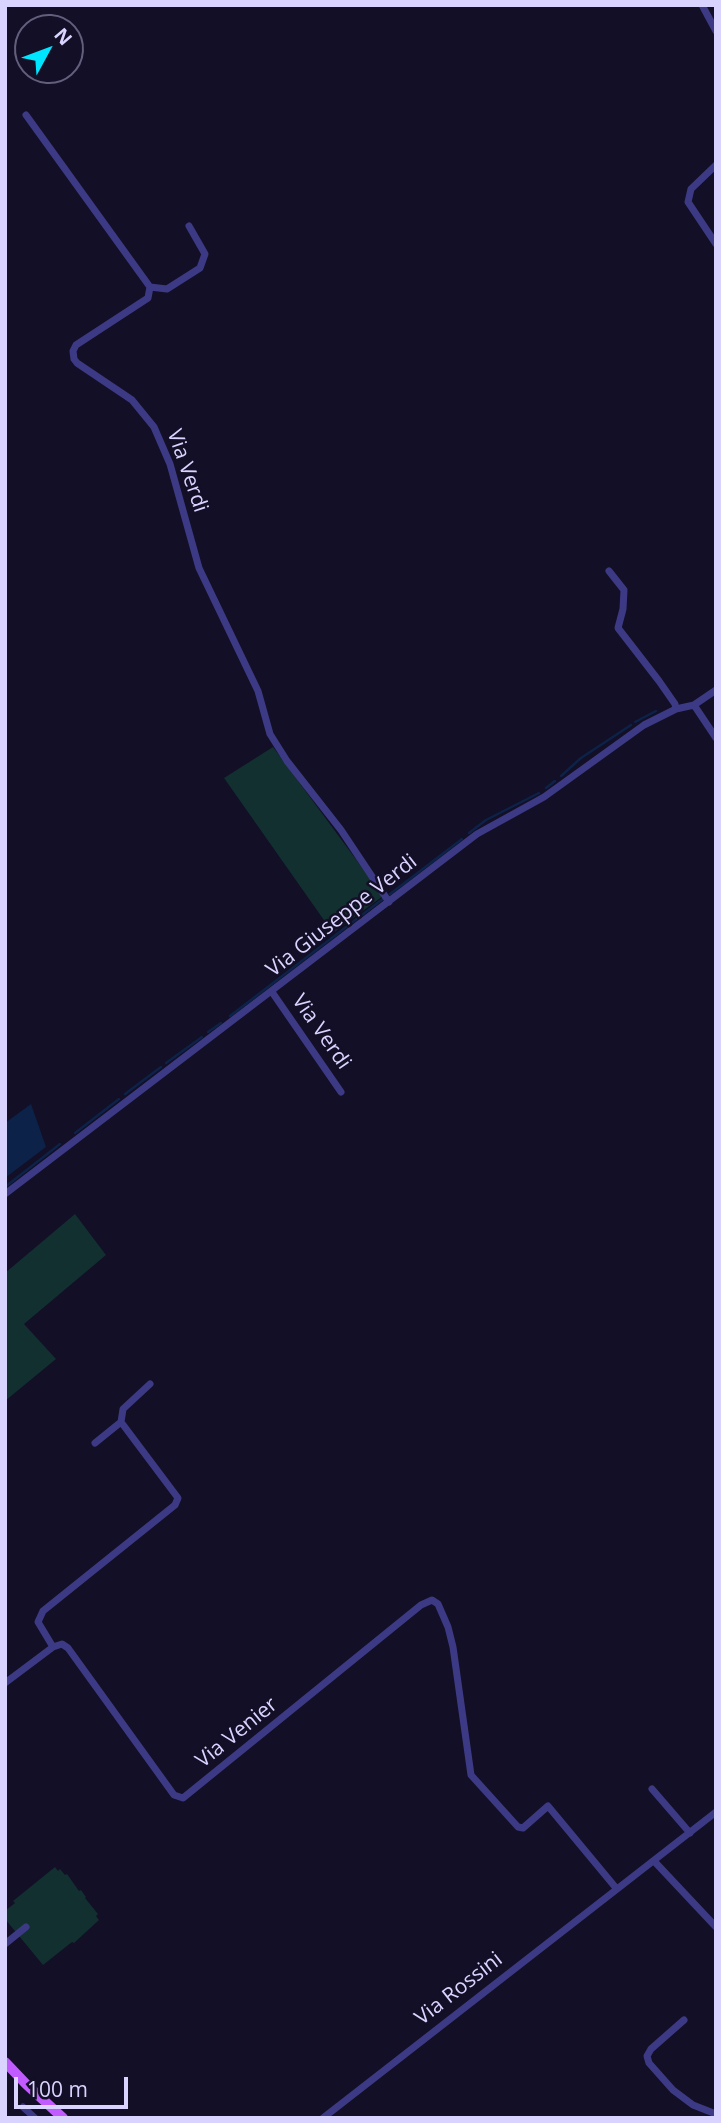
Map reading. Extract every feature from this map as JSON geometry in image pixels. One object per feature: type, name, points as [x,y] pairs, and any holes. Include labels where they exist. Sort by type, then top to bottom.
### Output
[{"type":"main road","points":[[5,2062],[63,2118]]},
{"type":"street","points":[[702,5],[716,30]]},
{"type":"street","points":[[26,115],[150,287],[167,289],[200,268],[205,254],[189,226]]},
{"type":"street","points":[[716,164],[691,189],[688,202],[716,244]]},
{"type":"street","name":"Via Verdi","points":[[150,287],[148,298],[76,345],[73,351],[74,359],[132,400],[154,427],[170,464],[199,568],[258,691],[270,734],[287,761],[341,830],[389,902]]},
{"type":"street","points":[[609,572],[624,590],[618,628],[659,681],[676,709]]},
{"type":"street","name":"Via Giuseppe Verdi","points":[[5,1194],[477,834],[544,797],[644,725],[676,709],[694,705],[716,690]]},
{"type":"street","points":[[694,705],[716,738]]},
{"type":"street","name":"Via Verdi","points":[[272,992],[341,1092]]},
{"type":"street","points":[[5,1683],[53,1647],[38,1622],[43,1611],[175,1505],[178,1498],[121,1422],[122,1409],[150,1384]]},
{"type":"street","points":[[94,1443],[121,1422]]},
{"type":"street","name":"Via Venier","points":[[53,1647],[62,1644],[68,1648],[174,1795],[179,1798],[192,1793],[421,1605],[432,1600],[438,1604],[449,1627],[471,1775],[518,1827],[523,1828],[548,1806],[616,1888]]},
{"type":"street","points":[[652,1789],[690,1833]]},
{"type":"street","name":"Via Rossini","points":[[323,2118],[716,1812]]},
{"type":"street","points":[[654,1861],[716,1927]]},
{"type":"street","points":[[5,1944],[26,1927]]},
{"type":"street","points":[[684,2020],[651,2049],[647,2056],[649,2063],[673,2090],[693,2105],[716,2114]]},
{"type":"street","points":[[23,2107],[35,2118]]},
{"type":"green space","points":[[273,747],[383,896],[333,933],[224,778]]},
{"type":"green space","points":[[75,1214],[106,1255],[24,1324],[56,1359],[5,1401],[5,1273]]},
{"type":"green space","points":[[55,1867],[67,1874],[79,1891],[81,1890],[98,1914],[96,1916],[99,1920],[74,1943],[43,1965],[5,1919],[5,1911],[15,1903],[13,1901]]},
{"type":"water","points":[[31,1104],[46,1147],[5,1178],[5,1123]]},
{"type":"waterway","points":[[635,722],[656,711]]},
{"type":"waterway","points":[[561,776],[581,758],[631,725]]},
{"type":"waterway","points":[[546,788],[555,781]]},
{"type":"waterway","points":[[469,833],[486,820],[539,793]]},
{"type":"waterway","points":[[390,894],[462,839]]},
{"type":"waterway","points":[[230,1016],[384,898]]},
{"type":"waterway","points":[[208,1032],[221,1023]]},
{"type":"waterway","points":[[166,1063],[202,1037]]},
{"type":"waterway","points":[[125,1094],[161,1067]]},
{"type":"waterway","points":[[75,1133],[119,1099]]},
{"type":"waterway","points":[[5,1187],[60,1144]]}]
